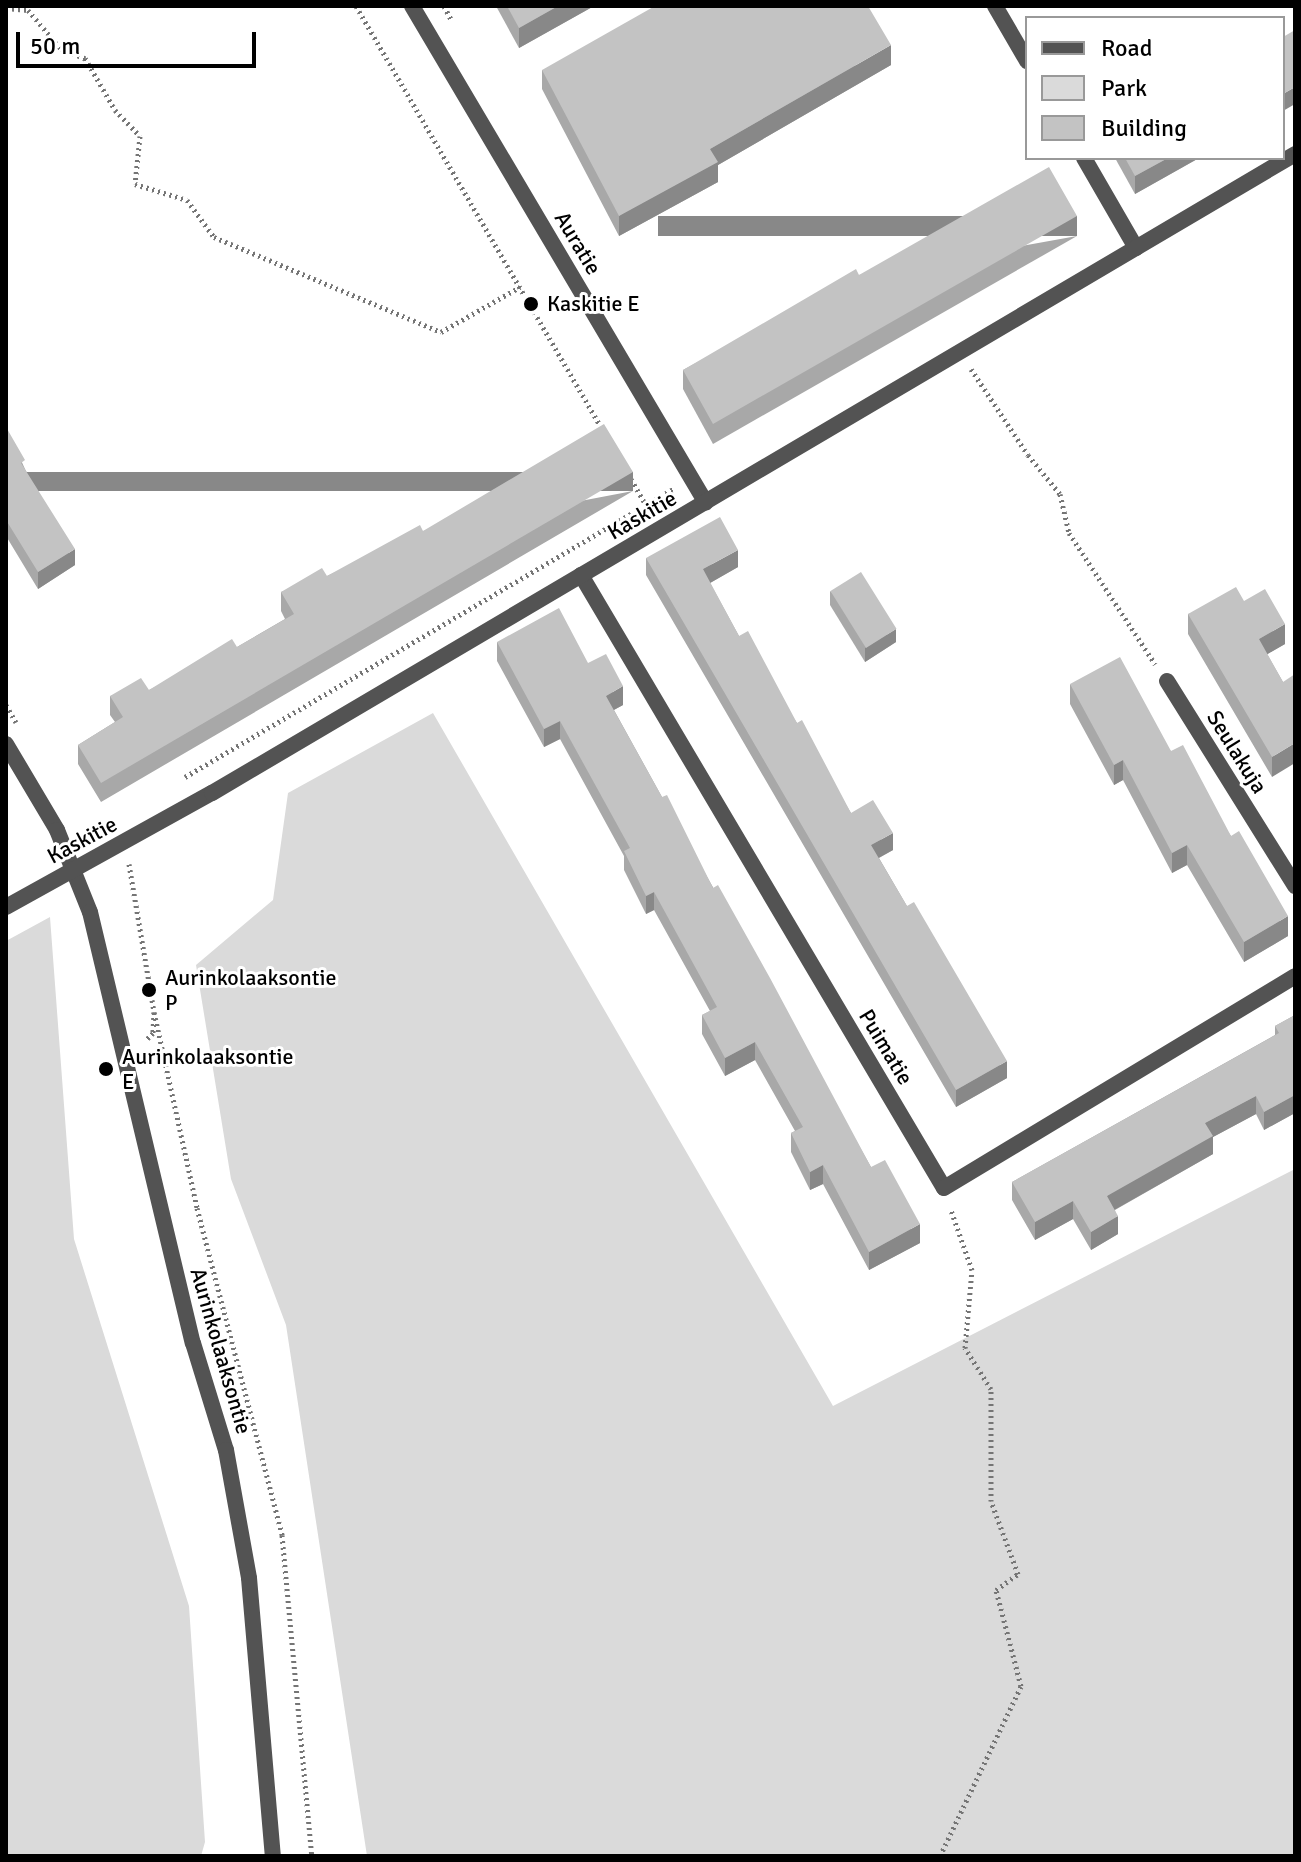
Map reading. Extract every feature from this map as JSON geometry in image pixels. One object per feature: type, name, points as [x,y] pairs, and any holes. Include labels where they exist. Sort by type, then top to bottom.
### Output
[{"type":"street","name":"Auratie","points":[[412,6],[706,503]]},
{"type":"street","points":[[995,6],[1025,58]]},
{"type":"street","points":[[1085,160],[1136,248]]},
{"type":"street","name":"Kaskitie","points":[[6,907],[74,867],[125,842],[660,530],[1285,160]]},
{"type":"street","name":"Puimatie","points":[[581,575],[944,1188]]},
{"type":"street","name":"Seulakuja","points":[[1167,681],[1295,886]]},
{"type":"street","name":"Aurinkolaaksontie","points":[[6,744],[74,867],[101,950],[126,1063],[239,1512],[273,1856]]},
{"type":"street","points":[[944,1188],[1295,976]]},
{"type":"path","points":[[356,6],[607,437]]},
{"type":"path","points":[[6,8],[28,10],[61,49],[85,58],[115,110],[140,136],[135,184],[187,200],[214,237],[441,332],[520,287]]},
{"type":"path","points":[[961,352],[1028,455],[1060,494],[1069,533],[1167,681]]},
{"type":"path","points":[[622,464],[660,530]]},
{"type":"path","points":[[173,784],[645,504]]},
{"type":"path","points":[[6,705],[22,733]]},
{"type":"path","points":[[125,842],[154,1012],[153,1033],[126,1063]]},
{"type":"path","points":[[940,1856],[1021,1686],[996,1590],[1018,1574],[991,1501],[991,1389],[965,1348],[972,1270],[944,1188]]},
{"type":"green space","points":[[433,713],[833,1406],[1295,1169],[1295,1856],[367,1856],[286,1325],[231,1179],[196,965],[273,900],[288,793]]},
{"type":"green space","points":[[50,917],[74,1239],[189,1606],[205,1842],[201,1856],[6,1856],[6,941]]},
{"type":"building","points":[[507,6],[558,6],[519,28]]},
{"type":"building","points":[[655,6],[868,6],[891,45],[710,149],[718,162],[619,216],[542,70]]},
{"type":"building","points":[[1295,30],[1295,87],[1285,93],[1285,36]]},
{"type":"building","points":[[1126,160],[1164,160],[1135,176]]},
{"type":"building","points":[[1049,167],[1077,216],[713,424],[683,370],[856,269],[859,275]]},
{"type":"building","points":[[604,424],[633,472],[101,783],[78,745],[123,717],[110,696],[141,678],[149,690],[232,639],[237,647],[294,614],[281,592],[322,568],[327,576],[420,525],[423,531]]},
{"type":"building","points":[[6,427],[25,460],[21,463],[75,549],[38,572],[6,520]]},
{"type":"building","points":[[720,517],[738,550],[703,569],[739,636],[748,631],[797,723],[802,720],[851,813],[873,800],[893,833],[871,845],[907,906],[914,902],[1007,1061],[956,1090],[646,558]]},
{"type":"building","points":[[861,572],[897,629],[866,648],[830,591]]},
{"type":"building","points":[[1236,587],[1244,601],[1265,589],[1285,624],[1259,639],[1283,682],[1295,674],[1295,743],[1272,757],[1188,614]]},
{"type":"building","points":[[559,608],[588,663],[606,654],[623,686],[606,696],[662,797],[667,795],[713,888],[718,885],[871,1167],[885,1160],[920,1224],[869,1252],[823,1165],[810,1172],[791,1133],[803,1127],[755,1042],[725,1058],[702,1015],[717,1007],[654,892],[646,896],[624,851],[630,848],[560,721],[544,729],[497,642]]},
{"type":"building","points":[[1120,657],[1171,751],[1183,745],[1231,836],[1239,831],[1288,916],[1244,942],[1187,845],[1172,853],[1123,760],[1114,765],[1070,684]]},
{"type":"building","points":[[1295,1015],[1295,1095],[1264,1112],[1256,1096],[1205,1123],[1213,1136],[1107,1196],[1118,1216],[1091,1232],[1073,1201],[1035,1222],[1012,1182],[1279,1033],[1275,1026]]},
{"type":"place","name":"Kaskitie E","points":[[531,304]]},
{"type":"place","name":"Aurinkolaaksontie P","points":[[149,990]]},
{"type":"place","name":"Aurinkolaaksontie E","points":[[106,1069]]}]
